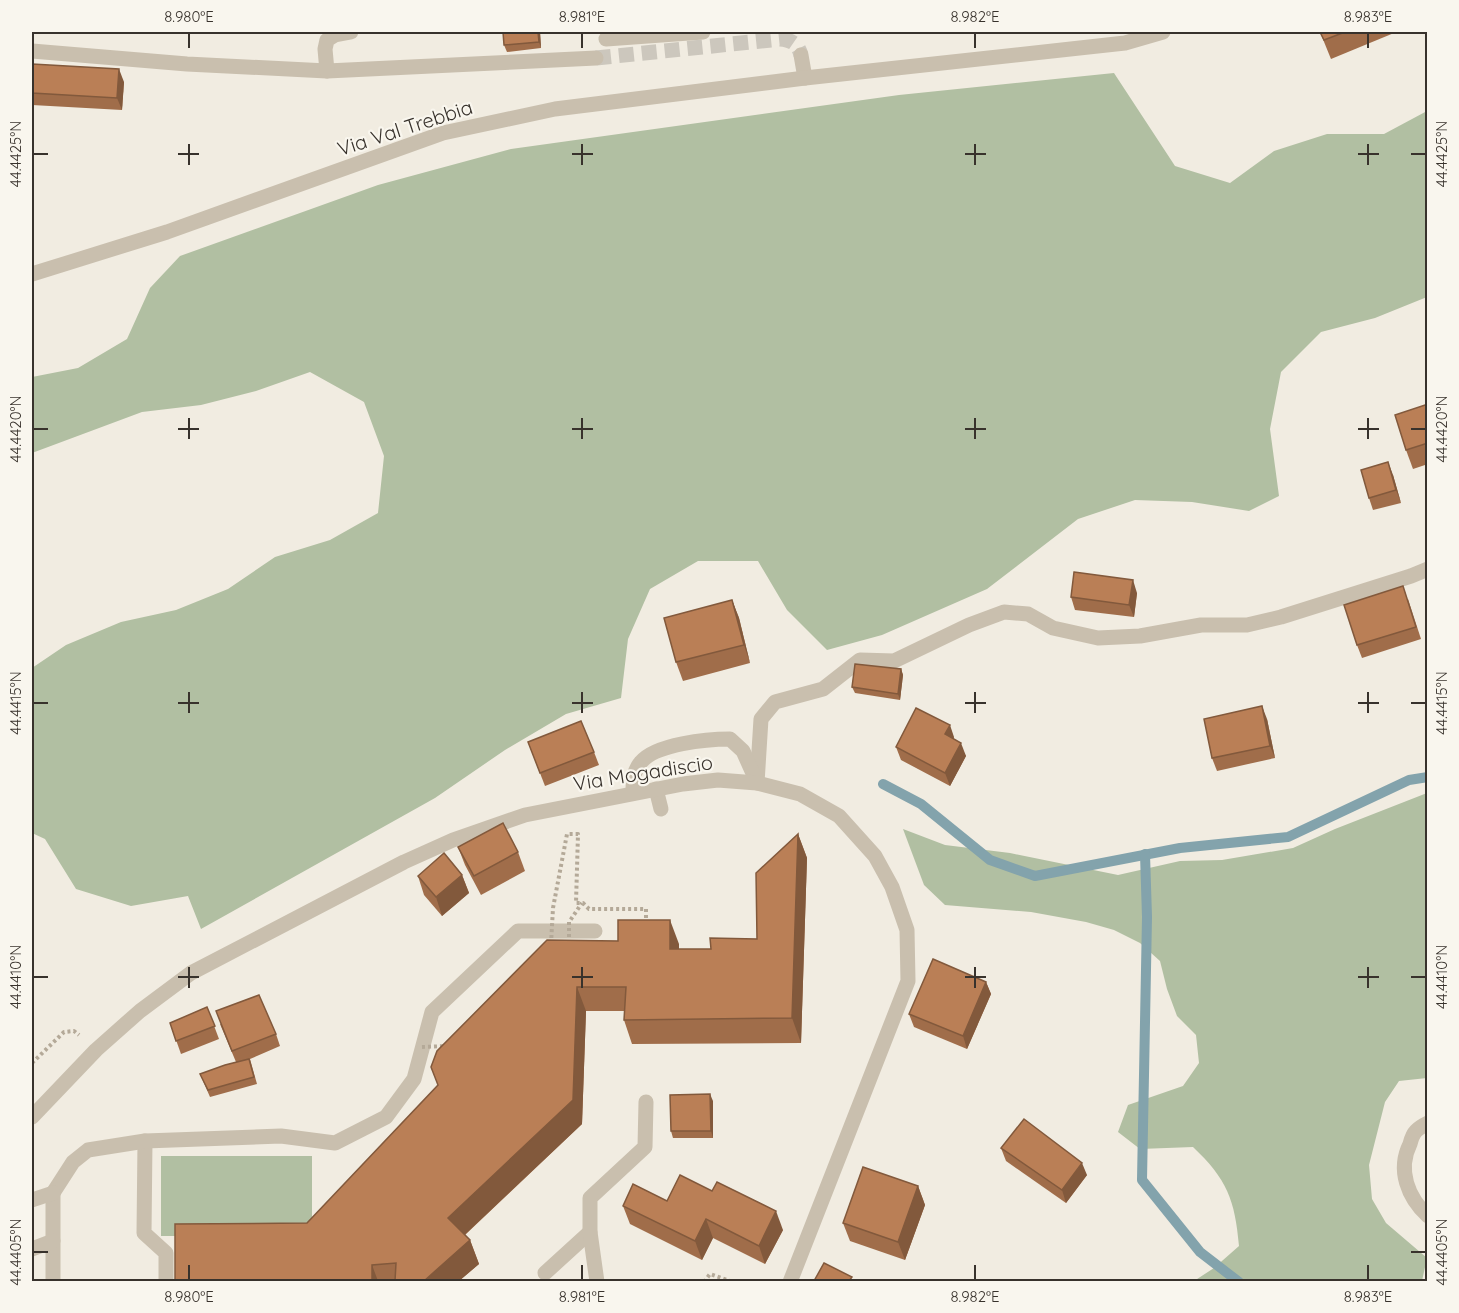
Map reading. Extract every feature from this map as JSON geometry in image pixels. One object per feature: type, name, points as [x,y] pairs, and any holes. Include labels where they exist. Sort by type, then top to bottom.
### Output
[{"type":"street","points":[[327,71],[325,49],[327,40],[335,35],[351,32]]},
{"type":"street","points":[[606,39],[703,32]]},
{"type":"street","name":"Via Val Trebbia","points":[[32,274],[167,232],[443,133],[555,109],[805,78],[1125,43],[1163,32]]},
{"type":"street","points":[[32,51],[187,64],[327,71],[596,58]]},
{"type":"street","points":[[801,55],[805,78]]},
{"type":"street","points":[[757,783],[760,719],[775,702],[823,689],[860,660],[894,661],[969,625],[1004,612],[1028,614],[1053,628],[1098,638],[1140,636],[1201,625],[1247,625],[1281,617],[1428,569]]},
{"type":"street","points":[[633,794],[634,775],[640,763],[653,751],[714,739],[730,739],[743,751],[757,783]]},
{"type":"street","name":"Via Mogadiscio","points":[[32,1118],[96,1050],[140,1011],[190,974],[404,861],[453,840],[525,815],[656,789],[718,780],[757,783],[800,794],[839,816],[874,856],[892,887],[907,930],[908,981],[790,1281]]},
{"type":"street","points":[[656,789],[661,809]]},
{"type":"street","points":[[53,1281],[53,1193],[73,1162],[87,1150],[145,1141],[281,1136],[335,1143],[386,1117],[414,1079],[432,1012],[518,931],[595,931]]},
{"type":"street","points":[[597,1281],[590,1232],[590,1198],[645,1147],[646,1102]]},
{"type":"street","points":[[1428,1123],[1416,1131],[1406,1152],[1404,1176],[1409,1193],[1418,1207],[1428,1216]]},
{"type":"street","points":[[145,1141],[144,1233],[166,1253],[166,1281]]},
{"type":"street","points":[[32,1200],[53,1193]]},
{"type":"street","points":[[545,1273],[590,1232]]},
{"type":"street","points":[[32,1249],[53,1241]]},
{"type":"path","points":[[550,952],[553,908],[567,834],[578,834],[576,903],[583,903],[589,909],[646,909],[646,930]]},
{"type":"path","points":[[569,954],[570,922],[583,903]]},
{"type":"path","points":[[32,1063],[64,1032],[74,1030],[96,1050]]},
{"type":"path","points":[[422,1047],[456,1046]]},
{"type":"path","points":[[704,1281],[710,1274],[733,1281]]},
{"type":"green space","points":[[1114,73],[1175,166],[1230,183],[1274,151],[1327,134],[1384,134],[1427,111],[1427,297],[1375,318],[1321,332],[1281,372],[1270,429],[1279,496],[1249,511],[1192,502],[1135,500],[1078,519],[987,589],[882,635],[827,650],[787,610],[758,561],[698,561],[650,589],[628,639],[621,698],[566,714],[505,750],[435,798],[201,929],[188,896],[131,906],[76,889],[45,839],[32,833],[32,668],[66,645],[121,622],[176,610],[228,589],[275,557],[330,540],[378,513],[384,456],[364,402],[310,372],[256,391],[201,405],[142,412],[32,453],[32,377],[78,368],[127,339],[150,288],[180,256],[378,185],[511,149],[899,95]]},
{"type":"green space","points":[[1427,793],[1427,1078],[1399,1081],[1385,1102],[1369,1165],[1372,1199],[1386,1223],[1427,1258],[1422,1281],[1194,1281],[1214,1268],[1239,1246],[1235,1216],[1227,1191],[1214,1170],[1193,1147],[1140,1149],[1118,1132],[1128,1105],[1183,1086],[1199,1063],[1196,1035],[1177,1016],[1160,961],[1140,943],[1114,930],[1086,922],[1031,912],[945,905],[924,885],[903,829],[945,845],[1010,853],[1118,875],[1180,861],[1222,860],[1293,848]]},
{"type":"green space","points":[[161,1156],[312,1156],[312,1236],[161,1236]]},
{"type":"building","points":[[503,32],[538,32],[539,42],[504,45]]},
{"type":"building","points":[[1320,32],[1345,32],[1324,40]]},
{"type":"building","points":[[32,64],[119,69],[117,98],[32,93]]},
{"type":"building","points":[[1428,404],[1428,443],[1406,450],[1395,415]]},
{"type":"building","points":[[1388,462],[1396,490],[1369,498],[1361,470]]},
{"type":"building","points":[[1074,572],[1133,580],[1129,605],[1071,597]]},
{"type":"building","points":[[1403,586],[1416,627],[1357,645],[1344,605]]},
{"type":"building","points":[[732,600],[744,645],[676,662],[664,618]]},
{"type":"building","points":[[855,664],[901,669],[898,694],[852,687]]},
{"type":"building","points":[[1262,706],[1270,746],[1212,758],[1204,719]]},
{"type":"building","points":[[916,708],[950,725],[945,734],[961,743],[945,773],[896,747]]},
{"type":"building","points":[[581,721],[594,752],[540,773],[528,742]]},
{"type":"building","points":[[503,823],[518,852],[474,876],[458,847]]},
{"type":"building","points":[[798,834],[792,1018],[624,1020],[626,987],[577,987],[573,1100],[448,1218],[470,1240],[424,1281],[395,1281],[396,1263],[372,1265],[372,1281],[175,1281],[175,1224],[307,1223],[438,1085],[431,1067],[437,1051],[547,940],[618,941],[618,920],[670,920],[670,949],[711,949],[710,938],[757,939],[756,873]]},
{"type":"building","points":[[444,853],[462,875],[436,897],[418,876]]},
{"type":"building","points":[[933,959],[986,982],[963,1036],[909,1014]]},
{"type":"building","points":[[259,995],[276,1034],[232,1051],[216,1011]]},
{"type":"building","points":[[207,1007],[215,1026],[176,1041],[170,1023]]},
{"type":"building","points":[[249,1059],[254,1077],[208,1090],[200,1074]]},
{"type":"building","points":[[710,1094],[711,1131],[671,1131],[670,1095]]},
{"type":"building","points":[[1024,1119],[1082,1163],[1062,1190],[1001,1148]]},
{"type":"building","points":[[863,1167],[918,1186],[898,1242],[843,1223]]},
{"type":"building","points":[[680,1175],[712,1191],[717,1182],[776,1211],[759,1246],[706,1219],[695,1241],[623,1206],[633,1184],[667,1201]]},
{"type":"building","points":[[824,1263],[852,1277],[849,1281],[814,1281]]},
{"type":"waterway","points":[[883,784],[921,804],[990,860],[1035,876],[1180,848],[1288,837],[1409,780],[1428,777]]},
{"type":"waterway","points":[[1145,854],[1147,917],[1142,1180],[1200,1252],[1239,1282]]},
{"type":"tunnel","points":[[596,58],[780,39],[794,43],[801,55]]}]
